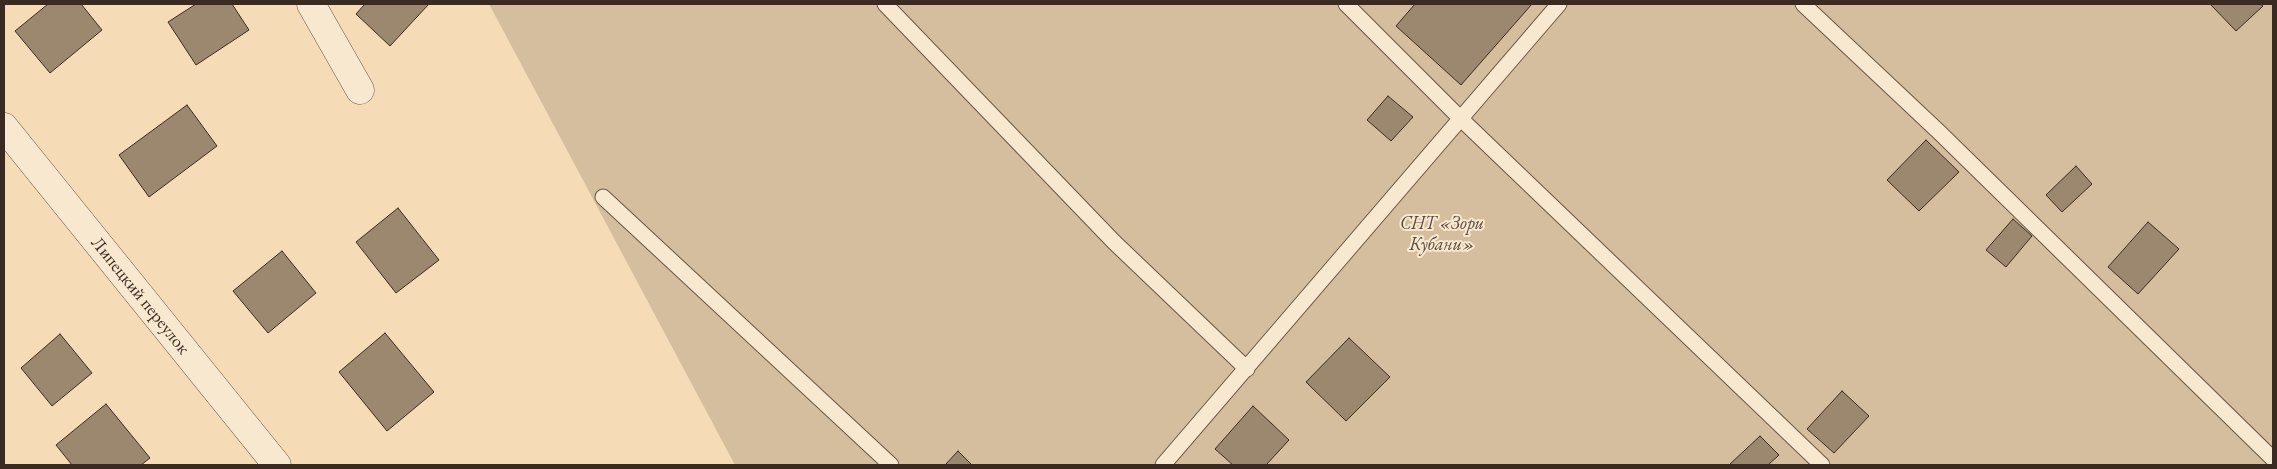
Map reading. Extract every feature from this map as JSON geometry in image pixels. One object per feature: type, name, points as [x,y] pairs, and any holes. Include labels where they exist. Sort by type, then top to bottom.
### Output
[{"type":"street","points":[[311,4],[360,90]]},
{"type":"street","name":"Липецкий переулок","points":[[4,128],[277,465]]},
{"type":"lane","points":[[885,4],[1114,242],[1247,369]]},
{"type":"lane","points":[[1346,4],[1461,119],[1822,465]]},
{"type":"lane","points":[[1162,465],[1247,369],[1559,4]]},
{"type":"lane","points":[[1804,4],[1946,139],[2273,460]]},
{"type":"lane","points":[[603,197],[891,465]]},
{"type":"green space","name":"СНТ «Зори Кубани»","points":[[489,4],[2273,4],[2273,465],[735,465]]},
{"type":"building","points":[[48,4],[81,4],[102,30],[50,73],[15,31]]},
{"type":"building","points":[[196,4],[232,4],[249,30],[196,65],[168,22]]},
{"type":"building","points":[[365,4],[429,4],[390,46],[356,14]]},
{"type":"building","points":[[1415,4],[1532,4],[1461,85],[1396,26]]},
{"type":"building","points":[[2210,4],[2260,4],[2263,6],[2236,31]]},
{"type":"building","points":[[1388,96],[1413,117],[1391,141],[1367,120]]},
{"type":"building","points":[[187,105],[217,146],[149,197],[119,155]]},
{"type":"building","points":[[1926,140],[1959,172],[1919,211],[1887,180]]},
{"type":"building","points":[[2076,166],[2092,184],[2062,212],[2046,195]]},
{"type":"building","points":[[398,208],[439,260],[396,293],[356,242]]},
{"type":"building","points":[[2013,219],[2032,236],[2006,267],[1986,250]]},
{"type":"building","points":[[2148,222],[2179,249],[2138,294],[2108,267]]},
{"type":"building","points":[[282,251],[316,293],[268,333],[233,291]]},
{"type":"building","points":[[385,333],[434,392],[387,431],[339,372]]},
{"type":"building","points":[[60,334],[92,373],[52,406],[21,368]]},
{"type":"building","points":[[1349,338],[1390,377],[1346,421],[1306,382]]},
{"type":"building","points":[[1842,391],[1869,416],[1834,453],[1807,429]]},
{"type":"building","points":[[106,404],[150,458],[141,465],[72,465],[56,445]]},
{"type":"building","points":[[1253,406],[1289,440],[1266,465],[1233,465],[1215,449]]},
{"type":"building","points":[[1760,436],[1779,455],[1768,465],[1729,465]]},
{"type":"building","points":[[958,451],[972,465],[945,465]]}]
